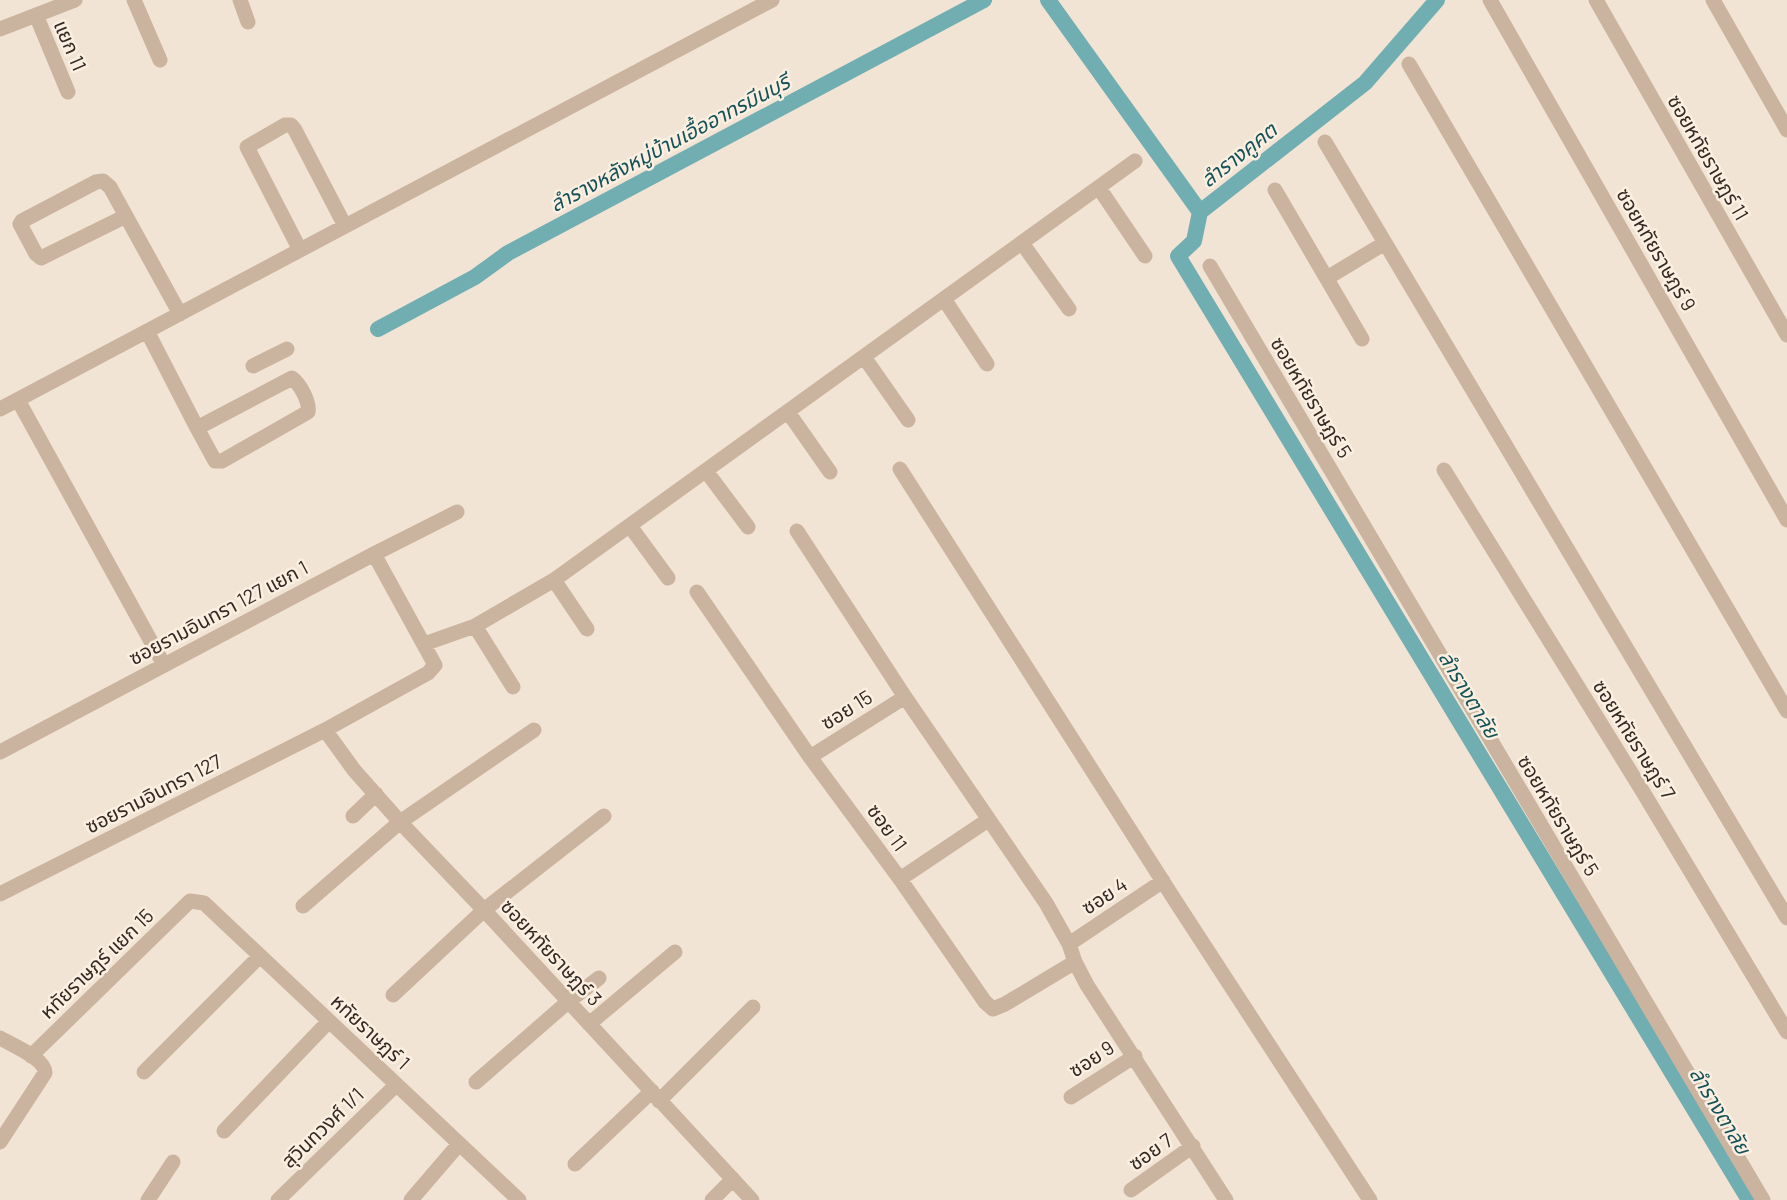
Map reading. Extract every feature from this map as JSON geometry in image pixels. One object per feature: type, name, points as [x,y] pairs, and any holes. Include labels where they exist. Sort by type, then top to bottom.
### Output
[{"type":"street","points":[[0,29],[75,0]]},
{"type":"street","points":[[134,0],[160,60]]},
{"type":"street","points":[[240,0],[248,22]]},
{"type":"street","points":[[0,409],[772,0]]},
{"type":"street","name":"ซอยหทัยราษฎร์ 9","points":[[1490,0],[1787,520]]},
{"type":"street","name":"ซอยหทัยราษฎร์ 11","points":[[1596,0],[1787,335]]},
{"type":"street","points":[[1713,0],[1787,130]]},
{"type":"street","name":"แยก 11","points":[[36,15],[68,92]]},
{"type":"street","points":[[1409,64],[1787,711]]},
{"type":"street","points":[[300,250],[247,147],[285,124],[291,125],[295,130],[345,226]]},
{"type":"street","points":[[1325,142],[1787,918]]},
{"type":"street","points":[[374,554],[424,645],[475,626],[554,580],[1135,161]]},
{"type":"street","points":[[126,216],[41,258],[36,254],[20,224],[96,182],[103,181],[110,187],[126,216],[180,314]]},
{"type":"street","points":[[1099,188],[1145,256]]},
{"type":"street","points":[[1275,190],[1362,339]]},
{"type":"street","points":[[1023,243],[1069,309]]},
{"type":"street","points":[[1327,278],[1385,243]]},
{"type":"street","name":"ซอยหทัยราษฎร์ 5","points":[[1210,266],[1763,1200]]},
{"type":"street","points":[[944,299],[987,364]]},
{"type":"street","points":[[147,331],[197,429],[211,456],[215,461],[222,461],[308,412],[309,405],[296,381],[292,378],[287,379],[197,429]]},
{"type":"street","points":[[253,366],[281,352],[287,379]]},
{"type":"street","points":[[864,357],[909,420]]},
{"type":"street","points":[[18,400],[164,665]]},
{"type":"street","points":[[788,412],[830,472]]},
{"type":"street","points":[[900,469],[1370,1200]]},
{"type":"street","name":"ซอยหทัยราษฎร์ 7","points":[[1444,470],[1643,792],[1787,1032]]},
{"type":"street","points":[[706,471],[748,527]]},
{"type":"street","name":"ซอยรามอินทรา 127 แยก 1","points":[[0,752],[458,512]]},
{"type":"street","points":[[630,526],[668,578]]},
{"type":"street","points":[[797,531],[846,602],[905,697],[1046,903],[1087,985],[1226,1200]]},
{"type":"street","points":[[554,580],[587,629]]},
{"type":"street","name":"ซอย 11","points":[[697,592],[810,757],[900,879],[985,1002],[993,1009],[1005,1004],[1075,962]]},
{"type":"street","points":[[475,626],[513,687]]},
{"type":"street","name":"ซอยรามอินทรา 127","points":[[0,894],[325,730],[428,673],[435,665],[424,645]]},
{"type":"street","name":"ซอย 15","points":[[810,757],[905,697]]},
{"type":"street","name":"ซอยหทัยราษฎร์ 3","points":[[325,730],[354,770],[400,822],[752,1200]]},
{"type":"street","points":[[303,906],[400,822],[534,730]]},
{"type":"street","points":[[353,816],[376,794]]},
{"type":"street","points":[[393,995],[484,910],[604,816]]},
{"type":"street","points":[[900,879],[988,820]]},
{"type":"street","name":"ซอย 4","points":[[1068,944],[1163,881]]},
{"type":"street","name":"หทัยราษฎร์ 1","points":[[190,901],[204,903],[519,1200]]},
{"type":"street","name":"หทัยราษฎร์ แยก 15","points":[[31,1056],[190,901]]},
{"type":"street","points":[[589,1024],[675,952]]},
{"type":"street","points":[[144,1072],[260,956]]},
{"type":"street","points":[[476,1082],[569,1001],[599,978]]},
{"type":"street","points":[[575,1164],[655,1096],[753,1007]]},
{"type":"street","points":[[224,1131],[329,1021]]},
{"type":"street","points":[[0,1038],[44,1065],[45,1073],[0,1142]]},
{"type":"street","name":"ซอย 9","points":[[1071,1096],[1135,1056]]},
{"type":"street","name":"สุวินทวงศ์ 1/1","points":[[278,1200],[396,1085]]},
{"type":"street","points":[[411,1200],[459,1144]]},
{"type":"street","name":"ซอย 7","points":[[1131,1190],[1193,1146]]},
{"type":"street","points":[[148,1200],[173,1162]]},
{"type":"street","points":[[712,1200],[733,1179]]},
{"type":"waterway","name":"ลำรางหลังหมู่บ้านเอื้ออาทรมีนบุรี","points":[[378,329],[475,277],[508,253],[984,0]]},
{"type":"waterway","name":"ลำรางคูคต","points":[[1048,0],[1200,212],[1365,83],[1437,0]]},
{"type":"waterway","name":"ลำรางตาลัย","points":[[1200,212],[1194,241],[1178,256],[1749,1200]]}]
